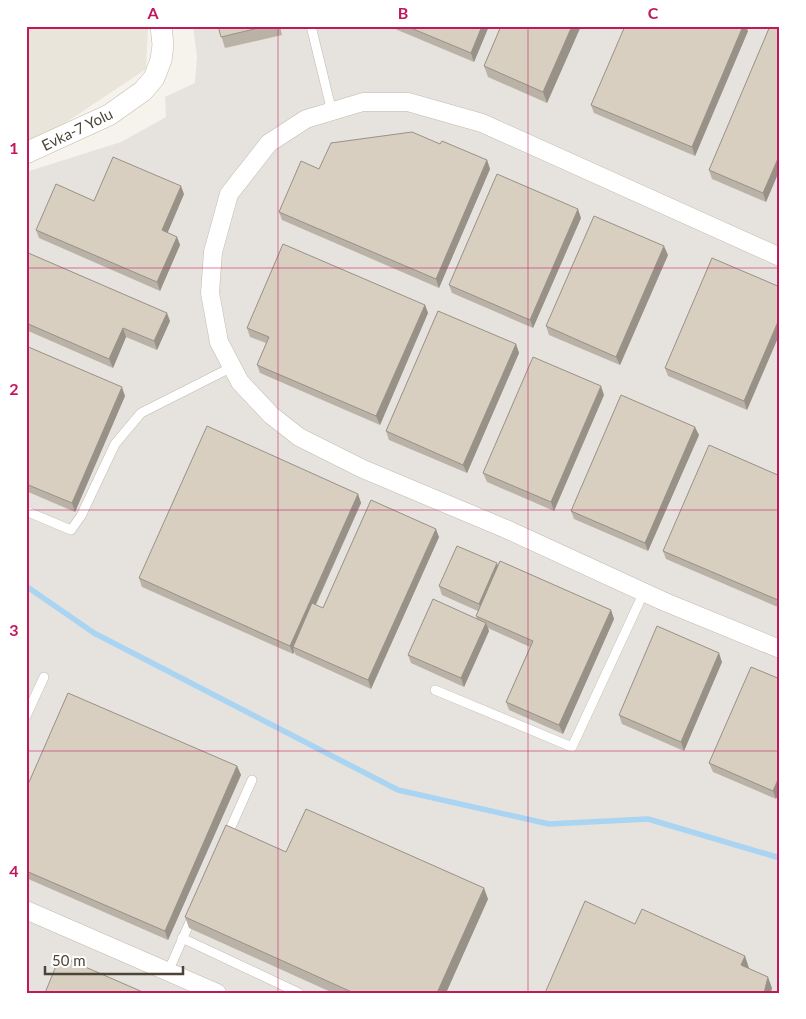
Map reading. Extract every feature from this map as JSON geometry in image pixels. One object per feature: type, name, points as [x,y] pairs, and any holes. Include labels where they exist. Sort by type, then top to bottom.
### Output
[{"type":"street","name":"Evka-7 Yolu","points":[[26,153],[109,115],[143,91],[154,78],[161,60],[163,45],[161,26]]},
{"type":"street","points":[[780,257],[482,123],[408,102],[363,102],[306,120],[269,143],[229,194],[213,252],[210,293],[219,342],[240,382],[270,415],[299,437],[364,469],[506,529],[644,592],[780,649]]},
{"type":"street","points":[[26,911],[217,993]]},
{"type":"lane","points":[[311,26],[332,112]]},
{"type":"lane","points":[[26,511],[71,530],[81,516],[115,444],[133,420],[141,413],[232,367]]},
{"type":"lane","points":[[436,690],[572,747],[644,592]]},
{"type":"lane","points":[[26,716],[44,677]]},
{"type":"lane","points":[[224,842],[252,780]]},
{"type":"lane","points":[[168,972],[198,903]]},
{"type":"lane","points":[[182,938],[299,993]]},
{"type":"shaded area","points":[[26,26],[148,26],[146,69],[26,149]]},
{"type":"shaded area","points":[[193,26],[780,26],[780,993],[26,993],[26,172],[121,142],[166,117],[165,97],[195,83],[197,57]]},
{"type":"building","points":[[218,26],[267,26],[221,37]]},
{"type":"building","points":[[406,26],[482,26],[471,53]]},
{"type":"building","points":[[501,26],[572,26],[543,92],[484,66]]},
{"type":"building","points":[[625,26],[743,26],[692,147],[591,105]]},
{"type":"building","points":[[770,26],[780,26],[780,154],[763,193],[709,170]]},
{"type":"building","points":[[412,132],[440,144],[442,141],[487,160],[436,279],[279,212],[301,161],[319,169],[331,143]]},
{"type":"building","points":[[113,157],[181,186],[162,230],[177,237],[157,282],[36,230],[56,184],[94,201]]},
{"type":"building","points":[[497,174],[578,209],[530,320],[449,285]]},
{"type":"building","points":[[594,216],[664,246],[616,357],[546,326]]},
{"type":"building","points":[[283,244],[425,305],[376,416],[257,365],[269,337],[247,328]]},
{"type":"building","points":[[26,252],[167,313],[154,341],[123,328],[109,359],[26,323]]},
{"type":"building","points":[[712,258],[780,287],[780,317],[744,401],[665,368]]},
{"type":"building","points":[[438,311],[516,344],[463,465],[386,431]]},
{"type":"building","points":[[26,346],[122,387],[72,503],[26,484]]},
{"type":"building","points":[[533,357],[601,386],[551,502],[483,473]]},
{"type":"building","points":[[621,395],[695,427],[645,543],[571,511]]},
{"type":"building","points":[[207,426],[358,494],[290,646],[139,578]]},
{"type":"building","points":[[709,445],[780,476],[780,595],[778,600],[663,551]]},
{"type":"building","points":[[371,500],[436,529],[368,680],[293,647],[312,603],[323,608]]},
{"type":"building","points":[[457,546],[497,563],[479,604],[439,586]]},
{"type":"building","points":[[500,561],[611,610],[559,725],[506,702],[533,641],[476,616]]},
{"type":"building","points":[[433,599],[486,623],[461,678],[408,655]]},
{"type":"building","points":[[657,626],[719,653],[681,742],[619,715]]},
{"type":"building","points":[[751,667],[780,679],[780,775],[773,791],[709,763]]},
{"type":"building","points":[[68,693],[237,766],[165,931],[26,871],[26,789]]},
{"type":"building","points":[[306,809],[484,888],[437,993],[354,993],[185,917],[226,825],[286,852]]},
{"type":"building","points":[[585,901],[635,924],[642,909],[745,956],[741,965],[768,977],[764,993],[545,993]]},
{"type":"building","points":[[60,956],[145,993],[45,993]]},
{"type":"waterway","points":[[26,586],[94,633],[398,790],[549,824],[648,819],[780,858]]}]
